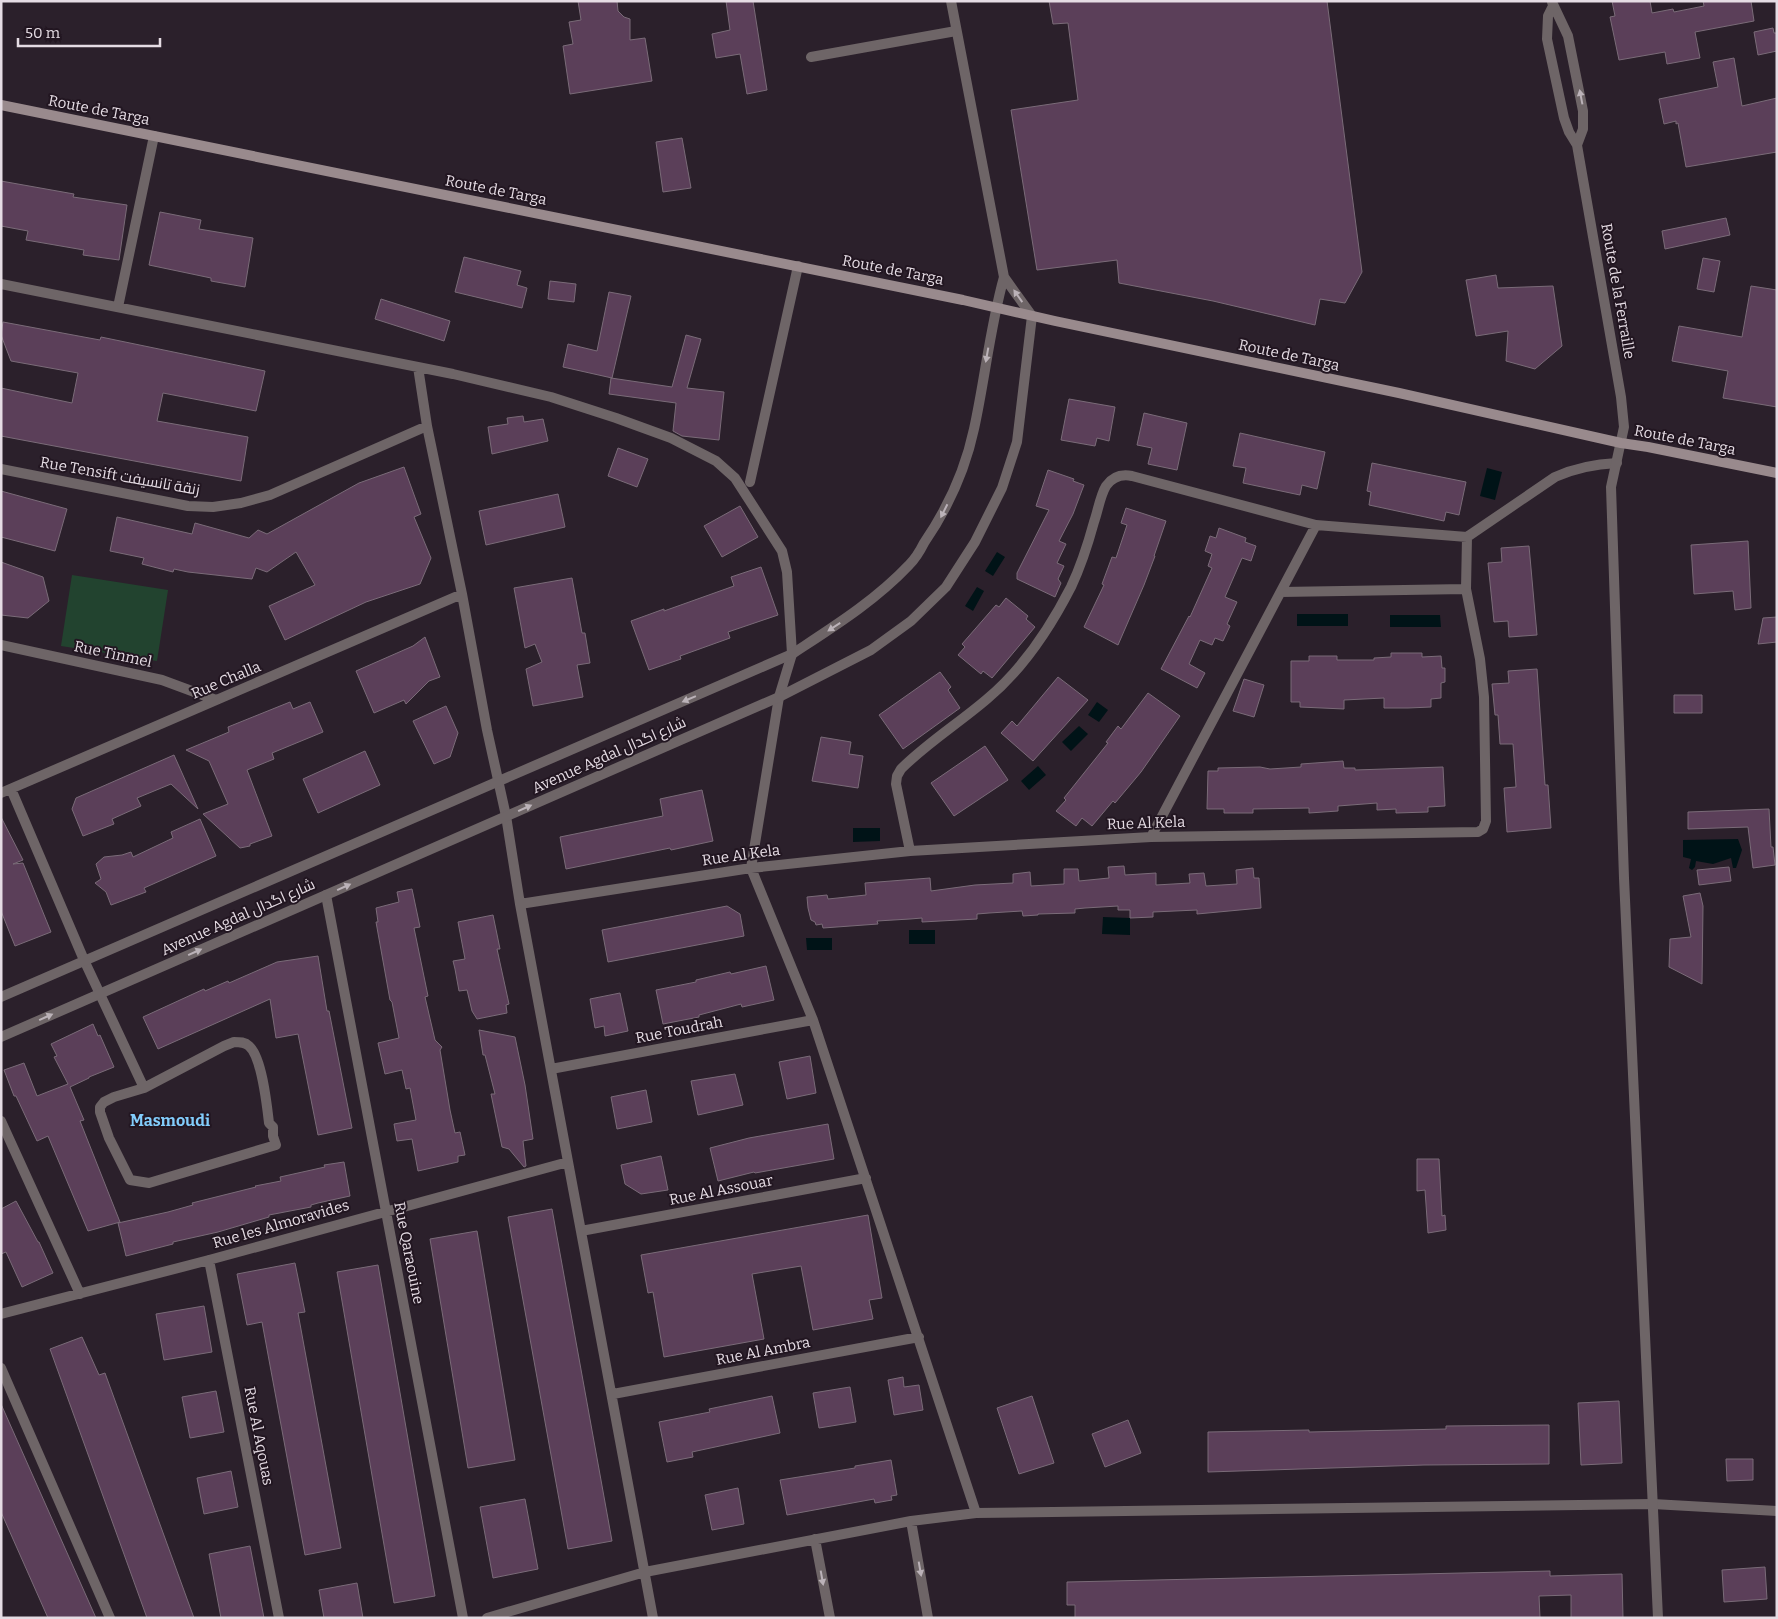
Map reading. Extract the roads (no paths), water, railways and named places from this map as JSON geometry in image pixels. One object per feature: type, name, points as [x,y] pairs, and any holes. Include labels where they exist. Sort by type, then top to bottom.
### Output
[{"type":"main road","name":"Route de Targa","points":[[1,105],[996,307],[1399,393],[1621,443],[1777,473]]},
{"type":"street","points":[[951,1],[1004,277],[1032,316]]},
{"type":"street","name":"Route de la Ferraille","points":[[1552,3],[1548,16],[1547,39],[1564,118],[1569,132],[1577,144],[1622,397],[1624,426],[1611,487],[1623,869],[1658,1618]]},
{"type":"street","name":"Route de la Ferraille","points":[[1552,3],[1568,36],[1583,111],[1583,129],[1577,144]]},
{"type":"street","points":[[811,57],[956,31]]},
{"type":"street","points":[[118,307],[154,136]]},
{"type":"street","points":[[750,482],[798,266]]},
{"type":"street","name":"Avenue Agdal شارع اگدال","points":[[1,996],[792,654],[878,596],[911,564],[937,524],[960,479],[974,430],[996,307],[1004,277]]},
{"type":"street","points":[[1,284],[484,380],[551,397],[671,438],[716,461],[741,486],[782,551],[787,572],[792,654],[779,697],[751,868],[813,1020],[976,1513]]},
{"type":"street","name":"Avenue Agdal شارع اگدال","points":[[1,1036],[779,697],[872,650],[911,621],[946,587],[974,542],[1002,488],[1017,442],[1032,316]]},
{"type":"street","points":[[418,367],[428,426],[506,816],[520,904],[653,1618]]},
{"type":"street","name":"Rue Tensift زنقة تانسيفت","points":[[1,469],[188,506],[213,507],[241,503],[270,495],[428,426]]},
{"type":"street","points":[[910,851],[896,784],[900,769],[988,699],[1006,682],[1026,657],[1052,620],[1071,586],[1085,554],[1106,486],[1115,477],[1125,474],[1316,525],[1468,538],[1554,477],[1594,464],[1617,463]]},
{"type":"street","points":[[1151,837],[1316,525]]},
{"type":"street","name":"Rue Al Kela","points":[[520,904],[751,868],[910,851],[1151,837],[1478,832],[1483,829],[1486,821],[1484,697],[1480,659],[1466,589],[1468,538]]},
{"type":"street","points":[[1281,592],[1466,589]]},
{"type":"street","name":"Rue Challa","points":[[6,791],[462,594]]},
{"type":"street","name":"Rue Tinmel","points":[[1,645],[162,680],[216,700]]},
{"type":"street","points":[[6,791],[144,1088]]},
{"type":"street","name":"Rue Qaraouine","points":[[326,895],[463,1618]]},
{"type":"street","name":"Rue Toudrah","points":[[551,1069],[813,1020]]},
{"type":"street","points":[[234,1042],[243,1042],[253,1050],[264,1085],[269,1123],[273,1127],[276,1145],[149,1183],[130,1180],[109,1138],[100,1107],[104,1102],[114,1097],[144,1088],[224,1046],[234,1042]]},
{"type":"street","points":[[1,1121],[80,1294]]},
{"type":"street","name":"Rue les Almoravides","points":[[1,1314],[209,1260],[386,1210],[568,1162]]},
{"type":"street","name":"Rue Al Assouar","points":[[581,1231],[866,1178]]},
{"type":"street","name":"Rue Al Aqouas","points":[[209,1260],[279,1618]]},
{"type":"street","name":"Rue Al Ambra","points":[[612,1394],[919,1337]]},
{"type":"street","points":[[1,1368],[110,1618]]},
{"type":"street","points":[[487,1618],[645,1572],[911,1520],[976,1513],[1653,1504],[1777,1511]]},
{"type":"street","points":[[911,1520],[928,1618]]},
{"type":"street","points":[[815,1539],[830,1618]]},
{"type":"district","name":"Masmoudi","points":[[170,1120]]}]
